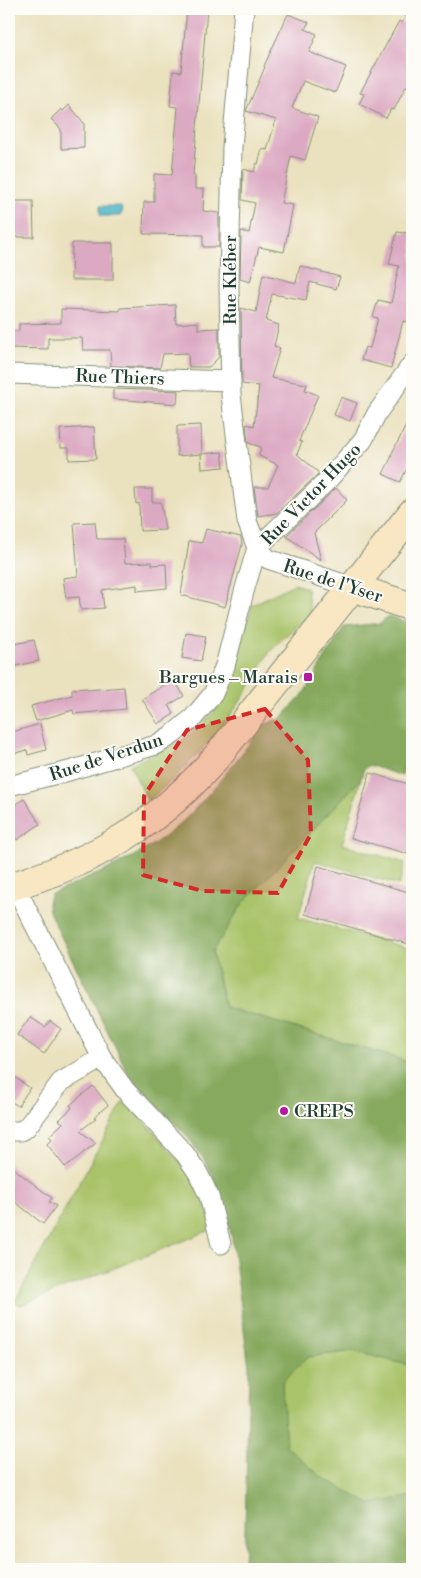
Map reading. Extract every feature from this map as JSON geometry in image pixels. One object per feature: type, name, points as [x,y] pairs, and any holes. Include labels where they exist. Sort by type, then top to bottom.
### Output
[{"type":"main road","points":[[12,887],[106,849],[142,826],[187,790],[220,754],[412,512]]},
{"type":"main road","name":"Rue de l'Yser","points":[[352,587],[412,607]]},
{"type":"street","name":"Rue Kléber","points":[[244,9],[231,164],[229,269],[231,382],[245,511],[250,532],[257,548]]},
{"type":"street","name":"Rue Victor Hugo","points":[[257,548],[327,481],[363,440],[378,413],[412,364]]},
{"type":"street","name":"Rue Thiers","points":[[9,374],[231,382]]},
{"type":"street","name":"Rue de l'Yser","points":[[257,548],[274,562],[352,587]]},
{"type":"street","name":"Rue de Verdun","points":[[9,786],[69,771],[156,745],[193,718],[213,694],[225,666],[257,548]]},
{"type":"street","points":[[12,887],[102,1058],[126,1091],[191,1162],[209,1196],[221,1244]]},
{"type":"street","points":[[9,1131],[20,1131],[26,1128],[61,1082],[68,1076],[102,1058]]},
{"type":"highlighted area","points":[[265,709],[308,760],[311,834],[278,893],[203,891],[143,875],[144,796],[187,730]]},
{"type":"green space","points":[[294,584],[307,588],[310,613],[269,653],[236,708],[213,737],[175,777],[148,801],[130,765],[183,740],[210,716],[221,703],[232,678],[252,605]]},
{"type":"green space","name":"CREPS","points":[[386,617],[393,617],[412,624],[412,743],[402,776],[369,765],[364,769],[361,779],[243,903],[212,952],[225,1007],[412,1063],[412,1366],[353,1351],[308,1357],[282,1382],[286,1446],[320,1476],[370,1504],[412,1496],[412,1569],[244,1569],[249,1367],[232,1238],[224,1206],[213,1176],[201,1155],[186,1135],[131,1079],[51,916],[48,902],[51,894],[127,860],[163,838],[179,825],[230,769],[264,725],[281,718],[302,696],[344,627],[381,623]]},
{"type":"green space","points":[[361,779],[342,844],[405,863],[399,885],[315,861],[298,918],[412,949],[412,1063],[225,1007],[212,952],[243,903]]},
{"type":"green space","points":[[125,1099],[198,1183],[213,1229],[21,1305],[14,1302],[9,1312],[9,1298],[15,1301]]},
{"type":"green space","points":[[353,1351],[412,1366],[412,1496],[370,1505],[320,1476],[285,1446],[282,1382],[307,1357]]},
{"type":"water","points":[[100,206],[120,206],[123,211],[120,216],[100,216]]},
{"type":"building","points":[[187,9],[207,9],[193,175],[195,175],[195,189],[204,189],[203,211],[219,213],[219,247],[203,247],[203,235],[143,234],[144,202],[154,202],[154,174],[172,175],[178,107],[170,106],[173,71],[181,72]]},
{"type":"building","points":[[409,9],[412,9],[412,89],[406,86],[394,110],[391,109],[386,118],[359,104],[364,94],[360,93],[399,21],[402,23]]},
{"type":"building","points":[[288,14],[309,22],[305,29],[317,34],[309,52],[346,67],[335,93],[303,81],[292,108],[318,117],[305,160],[291,156],[281,203],[293,205],[284,252],[259,247],[250,282],[240,279],[241,231],[249,233],[255,203],[242,200],[243,169],[254,172],[262,149],[267,150],[276,120],[246,111]]},
{"type":"building","points":[[69,105],[84,123],[84,148],[61,149],[61,129],[51,119],[61,109],[63,111]]},
{"type":"building","points":[[9,201],[33,201],[34,237],[9,237]]},
{"type":"building","points":[[397,232],[412,232],[412,323],[403,321],[391,368],[361,360],[365,347],[370,348],[378,318],[373,317],[378,300],[391,303],[399,266],[389,264]]},
{"type":"building","points":[[72,243],[113,243],[113,280],[71,280]]},
{"type":"building","points":[[300,266],[340,277],[336,289],[310,282],[306,300],[272,294],[266,321],[279,325],[274,346],[280,348],[271,378],[307,384],[305,390],[318,395],[299,441],[302,442],[297,454],[319,473],[277,513],[258,516],[254,487],[268,487],[278,465],[259,456],[261,447],[248,443],[246,424],[254,426],[259,386],[242,384],[241,308],[256,312],[263,274],[296,283]]},
{"type":"building","points":[[175,305],[176,324],[198,322],[198,329],[219,328],[219,357],[209,367],[189,367],[188,353],[163,354],[160,368],[111,366],[110,350],[83,350],[82,338],[48,338],[48,349],[11,348],[11,331],[19,331],[19,324],[61,323],[61,309],[120,311],[120,308]]},
{"type":"building","points":[[113,389],[178,391],[177,404],[113,399]]},
{"type":"building","points":[[341,397],[357,403],[350,421],[334,415]]},
{"type":"building","points":[[412,414],[412,459],[400,482],[383,474]]},
{"type":"building","points":[[201,425],[202,454],[222,452],[224,467],[202,469],[201,454],[177,456],[177,426]]},
{"type":"building","points":[[94,427],[96,459],[69,460],[69,448],[61,448],[60,429]]},
{"type":"building","points":[[336,488],[347,500],[314,533],[321,560],[286,536]]},
{"type":"building","points":[[135,489],[152,489],[152,502],[161,502],[165,530],[140,531],[139,503],[136,504]]},
{"type":"building","points":[[95,522],[97,539],[123,539],[125,563],[152,562],[152,565],[166,564],[167,588],[137,591],[137,585],[102,590],[104,608],[81,610],[79,597],[66,598],[63,578],[78,576],[74,523]]},
{"type":"building","points":[[206,529],[241,537],[242,545],[225,607],[181,595],[189,541],[202,543]]},
{"type":"building","points":[[186,633],[206,636],[201,661],[182,658]]},
{"type":"building","points":[[34,640],[39,661],[11,667],[9,645]]},
{"type":"building","points":[[174,679],[184,696],[169,705],[174,714],[158,724],[142,699]]},
{"type":"building","points":[[124,687],[126,709],[74,714],[73,710],[36,721],[31,706],[72,695],[72,689],[87,688],[87,690]]},
{"type":"building","points":[[40,724],[46,750],[28,755],[27,750],[9,755],[9,733]]},
{"type":"building","points":[[370,773],[412,785],[412,855],[351,838]]},
{"type":"building","points":[[24,799],[40,824],[17,840],[9,827],[9,808]]},
{"type":"building","points":[[318,866],[412,893],[412,945],[305,914]]},
{"type":"building","points":[[30,1017],[45,1027],[50,1021],[61,1029],[44,1054],[17,1035]]},
{"type":"building","points":[[9,1073],[30,1088],[18,1106],[9,1100]]},
{"type":"building","points":[[93,1086],[108,1105],[80,1131],[96,1143],[65,1167],[47,1144],[52,1139],[49,1136],[63,1123],[59,1120],[72,1108],[70,1105]]},
{"type":"building","points":[[9,1165],[52,1198],[49,1202],[56,1206],[43,1224],[9,1197]]},
{"type":"place","name":"Bargues – Marais","points":[[308,677]]},
{"type":"place","name":"CREPS","points":[[284,1111]]}]
